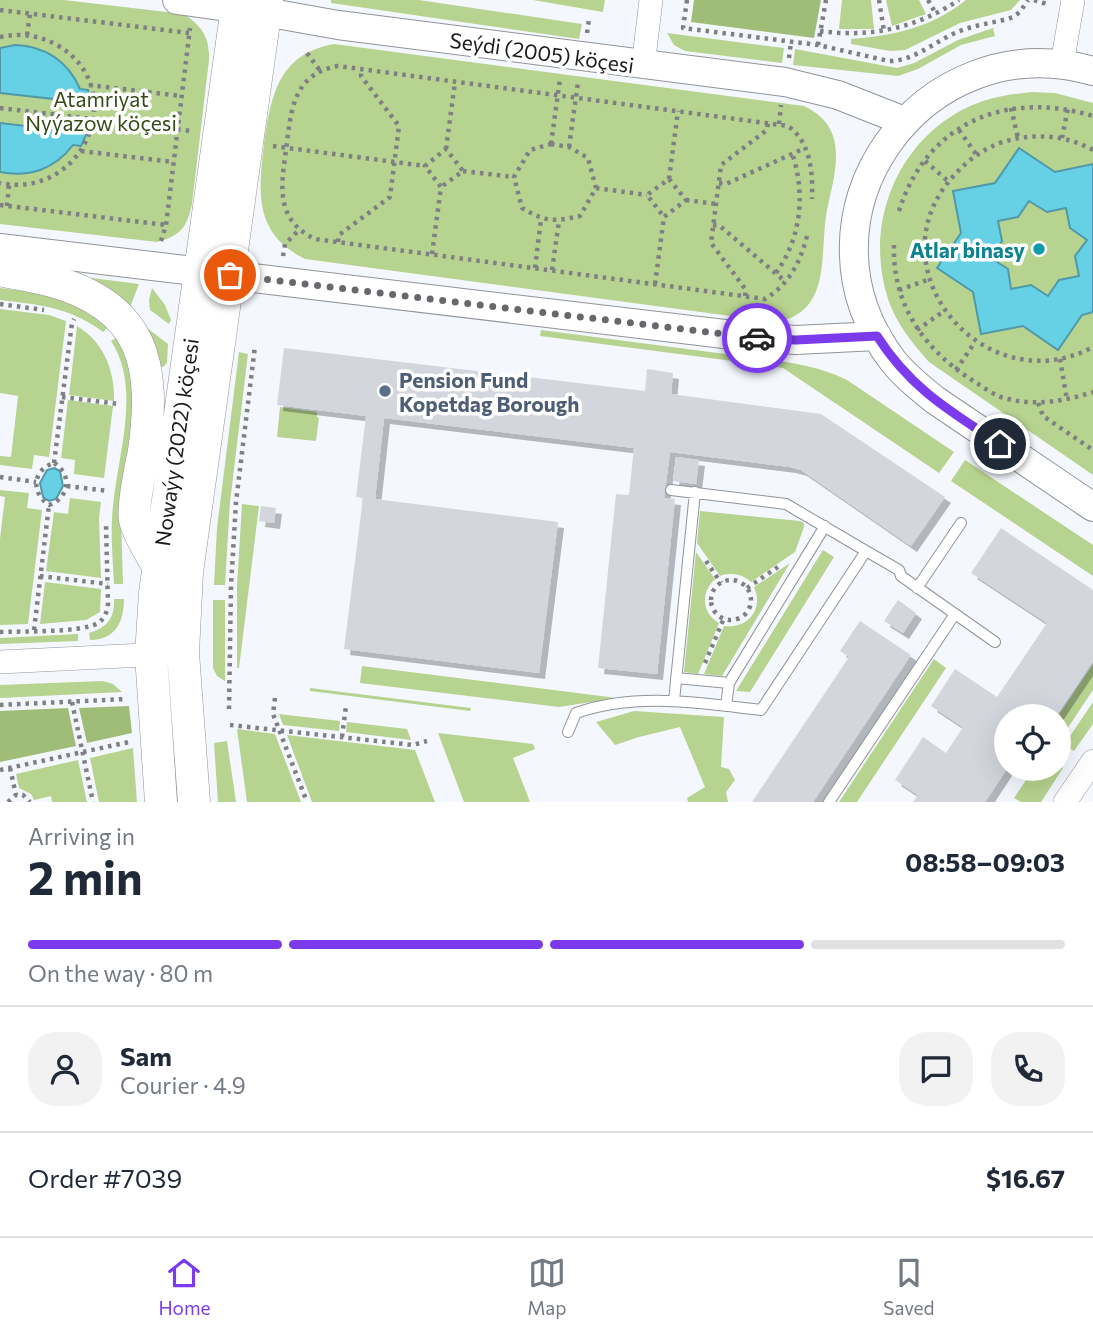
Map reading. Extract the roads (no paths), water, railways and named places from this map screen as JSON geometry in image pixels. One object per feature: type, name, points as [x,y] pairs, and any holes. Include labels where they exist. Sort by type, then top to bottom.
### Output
[{"type":"main road","name":"Nowaýy (2022) köçesi","points":[[194,802],[183,653],[187,572],[215,273],[252,5]]},
{"type":"main road","points":[[0,271],[51,281],[93,296],[124,324],[139,346],[147,369],[149,406],[134,518],[159,568]]},
{"type":"main road","name":"Nowaýy (2022) köçesi","points":[[161,802],[151,655],[159,568],[215,273]]},
{"type":"street","points":[[643,66],[651,0]]},
{"type":"street","points":[[1062,64],[1073,0]]},
{"type":"street","name":"Seýdi (2005) köçesi","points":[[184,10],[252,5],[311,21],[814,88],[904,121]]},
{"type":"street","points":[[1093,71],[1062,64],[1004,66],[949,86],[925,102],[904,121],[885,144],[871,169],[861,196],[855,225],[854,254],[857,282],[865,310],[893,361],[912,382],[1093,507]]},
{"type":"street","points":[[0,248],[750,337],[796,340],[877,336]]},
{"type":"street","points":[[0,662],[183,653]]},
{"type":"street","points":[[1065,802],[1093,761]]},
{"type":"lane","points":[[671,490],[786,504],[899,570],[901,576],[995,642]]},
{"type":"lane","points":[[674,701],[695,492]]},
{"type":"lane","points":[[917,588],[961,523]]},
{"type":"lane","points":[[726,706],[729,683],[825,526]]},
{"type":"lane","points":[[568,732],[576,713],[616,703],[674,701],[761,710],[866,551]]},
{"type":"lane","points":[[830,802],[955,614]]},
{"type":"lane","points":[[676,678],[729,683]]},
{"type":"water","points":[[15,45],[36,48],[62,63],[80,89],[88,90],[90,103],[0,93],[0,48]]},
{"type":"water","points":[[0,123],[87,133],[81,146],[73,145],[50,166],[41,170],[11,174],[0,172]]},
{"type":"water","points":[[1019,148],[1055,172],[1093,164],[1093,312],[1082,315],[1058,350],[1023,326],[981,334],[973,292],[937,268],[961,233],[953,191],[995,183]],"holes":[[[1029,201],[1047,212],[1066,208],[1070,228],[1087,240],[1075,256],[1079,276],[1059,280],[1048,296],[1031,285],[1011,289],[1008,269],[991,258],[1002,241],[998,221],[1018,217]]]},
{"type":"water","points":[[54,468],[60,471],[63,486],[56,499],[49,501],[43,497],[40,483],[47,470]]},
{"type":"place","name":"Atlar binasy","points":[[1039,249]]},
{"type":"place","name":"Pension Fund Kopetdag Borough","points":[[385,391]]},
{"type":"park label","name":"Atamriyat Nyýazow köçesi","points":[[101,110]]}]
